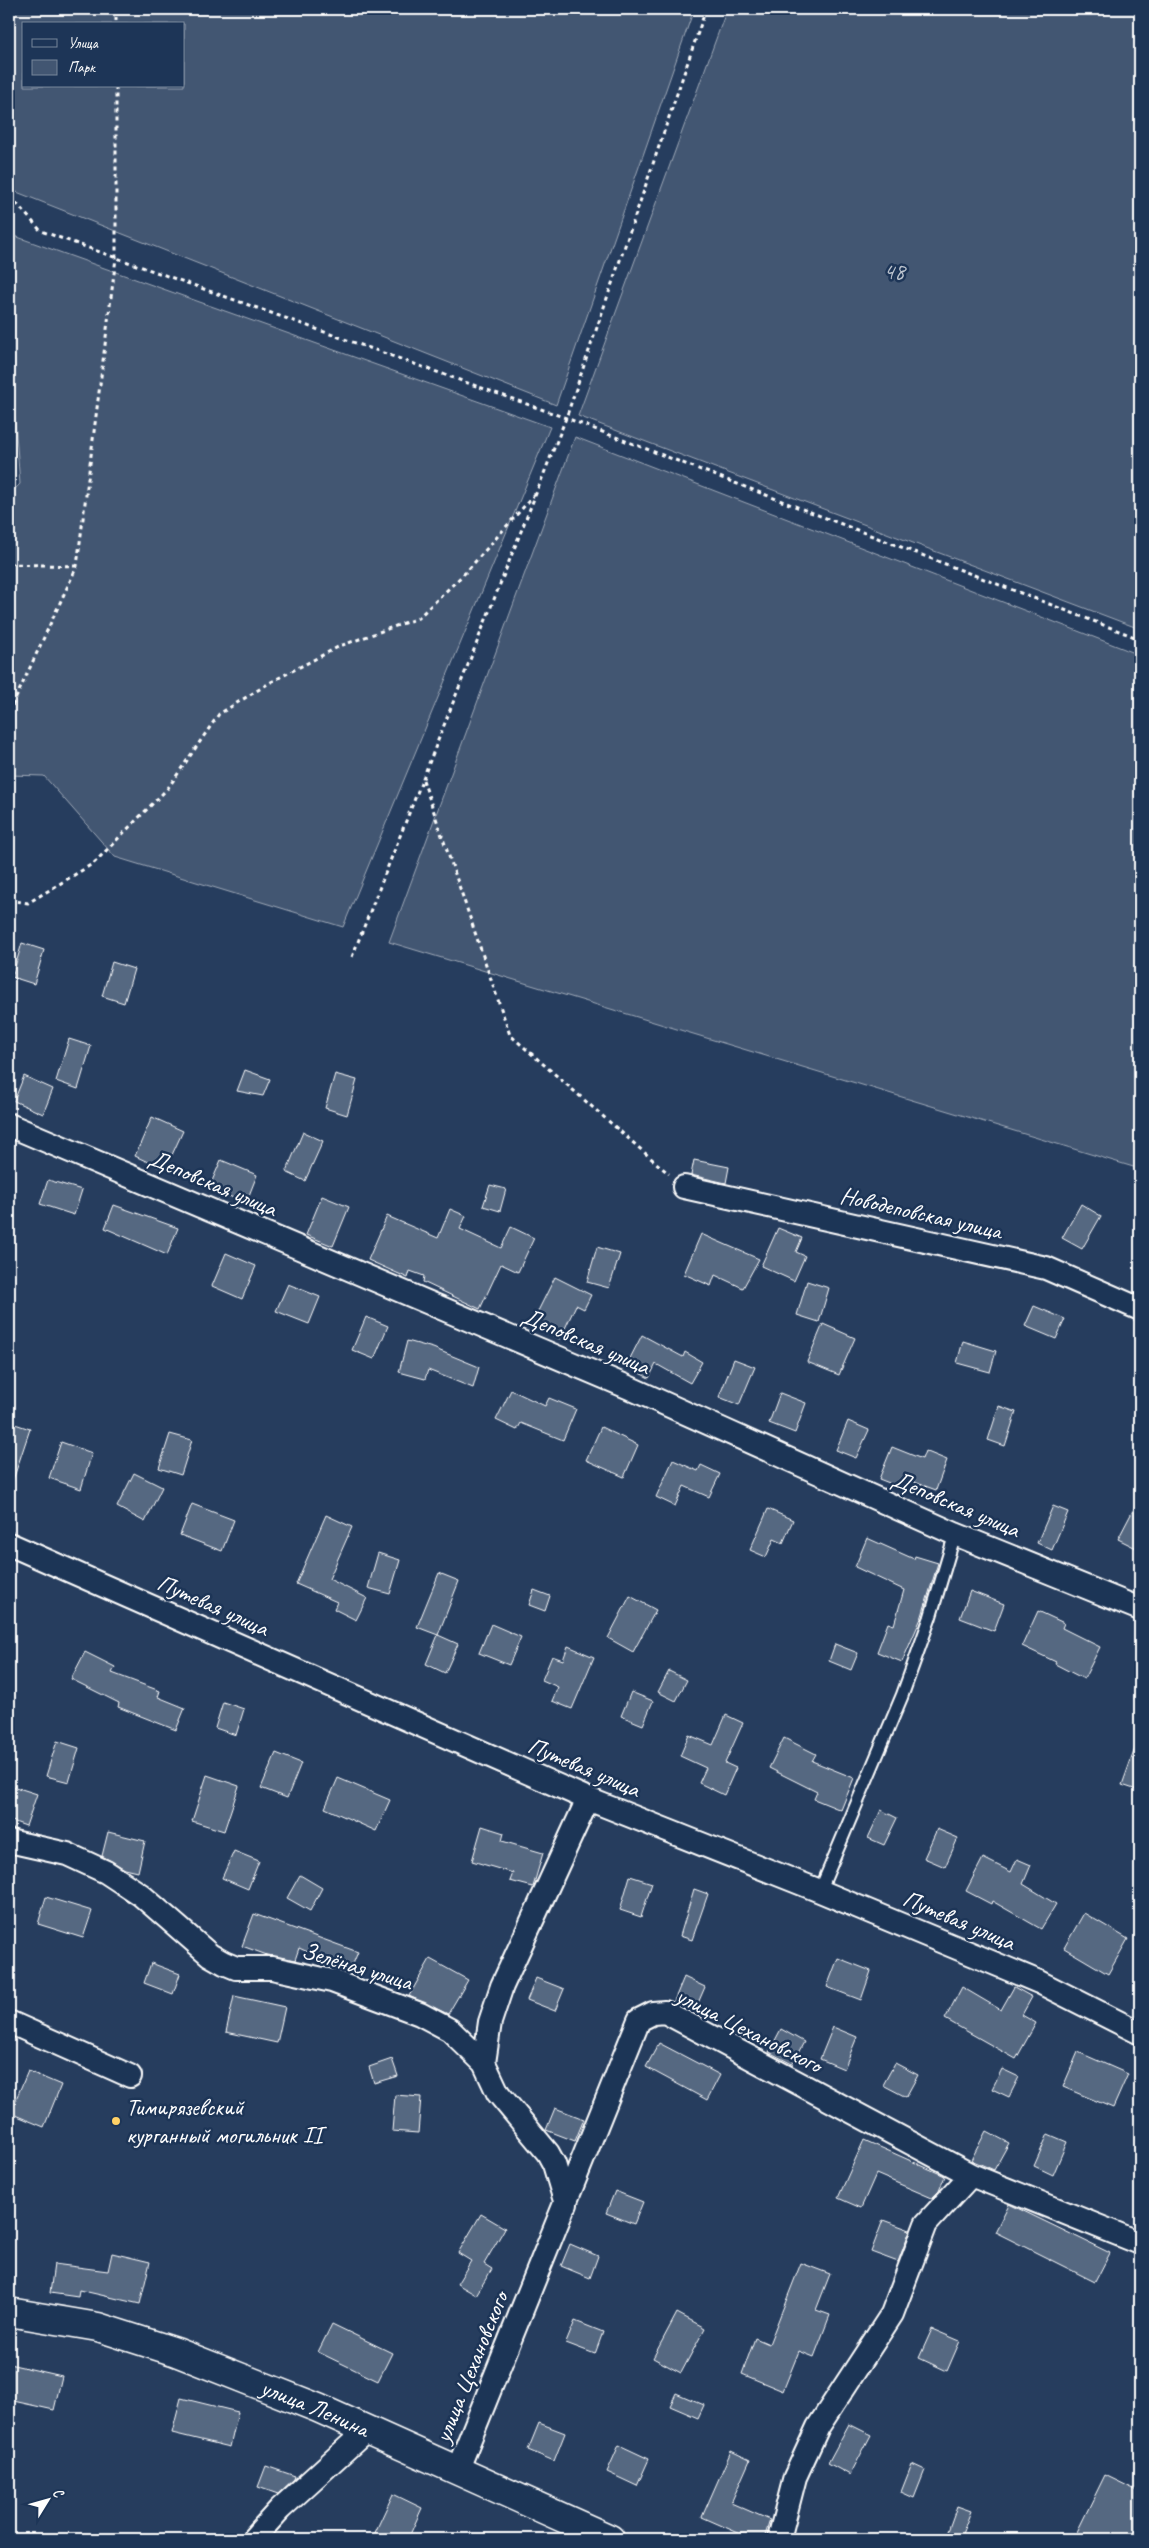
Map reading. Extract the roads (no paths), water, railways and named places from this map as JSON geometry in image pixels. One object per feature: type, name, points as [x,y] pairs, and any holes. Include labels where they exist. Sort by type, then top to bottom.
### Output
[{"type":"street","name":"Деповская улица","points":[[9,1125],[630,1388],[955,1534],[1140,1609]]},
{"type":"street","name":"Новодеповская улица","points":[[684,1187],[1046,1268],[1140,1309]]},
{"type":"street","name":"Путевая улица","points":[[9,1544],[588,1798],[820,1891],[1039,1982],[1140,2032]]},
{"type":"street","points":[[484,2063],[490,2022],[502,1986],[588,1798]]},
{"type":"street","name":"Зелёная улица","points":[[9,1841],[67,1854],[106,1872],[141,1895],[210,1956],[224,1964],[236,1968],[272,1968],[332,1981],[420,2014],[450,2030],[484,2063],[498,2093],[548,2153],[556,2169],[566,2204]]},
{"type":"street","name":"улица Цехановского","points":[[457,2470],[566,2204],[638,2020],[653,2013],[665,2012],[971,2175],[1140,2243]]},
{"type":"street","points":[[9,2022],[130,2076]]},
{"type":"street","points":[[779,2539],[795,2477],[818,2427],[892,2314],[926,2224],[971,2175]]},
{"type":"street","name":"улица Ленина","points":[[9,2312],[98,2327],[132,2337],[318,2408],[610,2539]]},
{"type":"street","points":[[253,2539],[280,2509],[367,2430]]},
{"type":"lane","points":[[820,1891],[902,1696],[930,1618],[955,1534]]},
{"type":"place","name":"Тимирязевский курганный могильник II","points":[[116,2121]]},
{"type":"park label","name":"48","points":[[894,271]]}]
